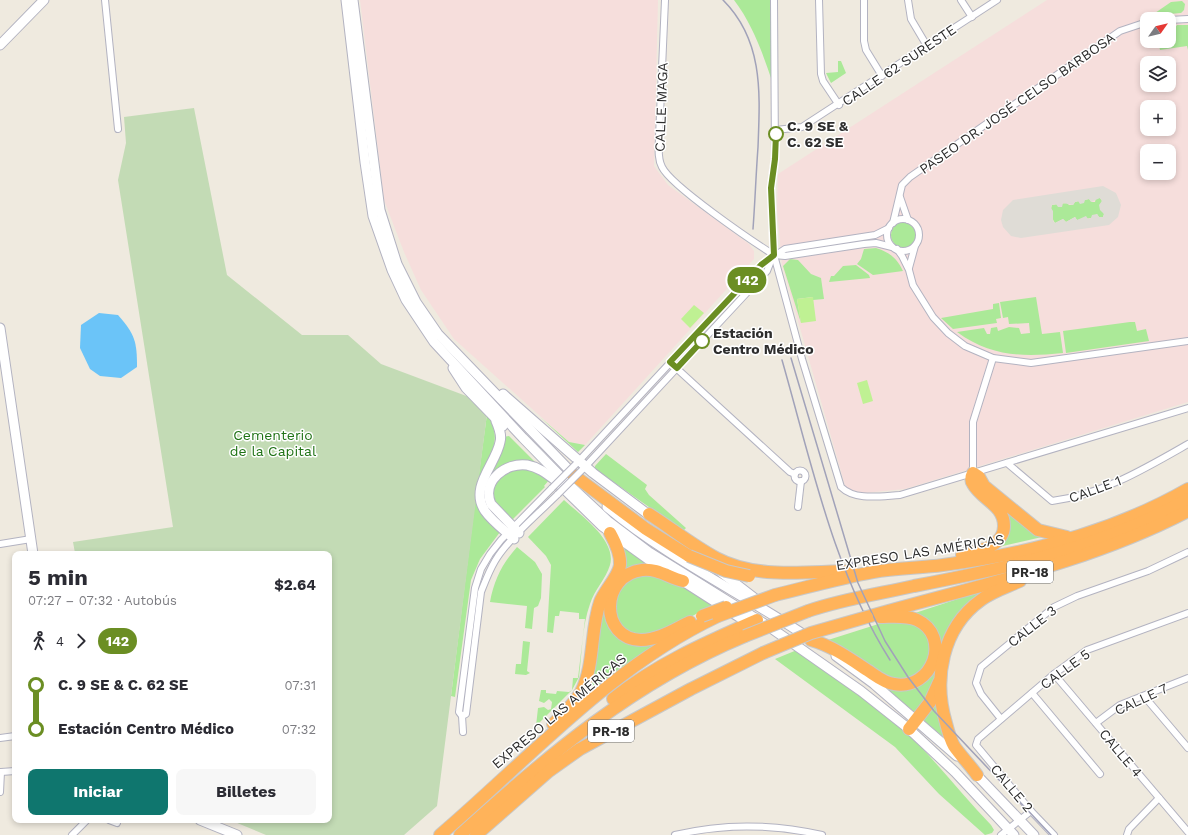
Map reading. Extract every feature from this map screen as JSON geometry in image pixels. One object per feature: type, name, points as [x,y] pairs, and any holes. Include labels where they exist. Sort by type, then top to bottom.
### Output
[{"type":"highway","points":[[579,467],[646,529],[689,556],[726,571],[749,576],[787,577],[840,571]]},
{"type":"highway","points":[[943,565],[965,554],[991,547],[999,540],[1002,534],[1004,522],[1000,510],[973,485],[971,479],[973,473],[979,477],[984,486],[1038,530],[1058,536],[1072,538]]},
{"type":"highway","name":"EXPRESO LAS AMÉRICAS","points":[[440,835],[523,760],[628,670],[681,635],[718,616],[743,605],[775,594],[874,572],[943,565],[1003,555],[1072,538],[1137,514],[1188,489]]},
{"type":"highway","points":[[460,835],[572,738],[608,711],[656,680],[703,654],[808,611],[874,593],[913,587],[1037,559],[1122,531],[1167,511],[1188,499]]},
{"type":"highway","name":"PR-18","points":[[476,835],[549,771],[580,750],[684,692],[763,652],[811,633],[1034,571],[1145,532],[1188,511]]},
{"type":"highway","points":[[649,514],[716,558],[747,569],[778,572],[874,572]]},
{"type":"highway","points":[[523,760],[534,742],[572,706],[581,690],[588,669],[598,609],[620,565],[617,550],[610,533]]},
{"type":"highway","points":[[683,581],[661,572],[650,570],[642,570],[628,575],[615,586],[611,597],[610,614],[615,625],[627,636],[644,640],[661,636],[702,616],[725,607],[743,605]]},
{"type":"highway","points":[[977,775],[954,746],[943,714],[940,679],[943,656],[953,633],[965,616],[982,599],[1019,581],[1034,571]]},
{"type":"highway","points":[[811,640],[827,644],[893,684],[908,684],[924,676],[929,671],[934,657],[934,641],[927,628],[922,623],[909,618],[867,617]]},
{"type":"highway","points":[[572,738],[608,702],[641,678],[695,648],[754,621]]},
{"type":"highway","points":[[913,724],[930,702],[940,679]]},
{"type":"main road","points":[[0,45],[44,0]]},
{"type":"main road","points":[[346,0],[370,201],[379,234],[392,270],[406,300],[434,342],[449,359],[526,442],[608,521],[649,552],[754,621]]},
{"type":"main road","points":[[353,0],[380,210],[397,264],[416,302],[438,334],[459,356],[579,467],[649,514],[774,615]]},
{"type":"main road","points":[[0,328],[32,551]]},
{"type":"main road","points":[[459,356],[483,375],[579,467],[628,524],[664,550],[774,615],[874,684],[913,724],[1008,833]]},
{"type":"main road","points":[[449,359],[459,379],[553,484],[610,533],[651,563],[785,637],[913,724],[977,775],[1034,835]]},
{"type":"main road","points":[[495,418],[500,430],[501,441],[482,482],[480,500],[485,511],[514,533]]},
{"type":"main road","points":[[514,533],[499,515],[489,499],[488,488],[493,478],[505,469],[526,465],[540,469],[553,484]]},
{"type":"main road","points":[[207,823],[237,835]]},
{"type":"street","points":[[105,0],[118,129]]},
{"type":"street","name":"CALLE MAGA","points":[[666,0],[659,136],[659,158],[661,166],[666,174],[705,206],[774,255]]},
{"type":"street","points":[[774,0],[776,130],[775,159],[771,188],[774,255],[800,354],[841,487],[846,492],[870,497],[900,495],[1188,408]]},
{"type":"street","points":[[819,0],[821,74],[823,81],[839,105]]},
{"type":"street","points":[[864,0],[864,41],[866,50],[882,76]]},
{"type":"street","points":[[908,0],[910,19],[927,46]]},
{"type":"street","points":[[961,0],[972,17]]},
{"type":"street","name":"CALLE 62 SURESTE","points":[[776,130],[802,127],[839,105],[996,0]]},
{"type":"street","points":[[1176,20],[1188,19],[1188,13]]},
{"type":"street","name":"PASEO DR. JOSÉ CELSO BARBOSA","points":[[891,225],[900,197],[902,185],[920,170],[1120,31],[1140,24]]},
{"type":"street","points":[[900,197],[908,220]]},
{"type":"street","points":[[463,732],[462,716],[459,712],[475,588],[481,569],[490,554],[558,494],[579,467],[670,362],[761,265],[785,249],[875,235],[902,219],[914,223],[919,232],[919,239],[915,246],[909,270]]},
{"type":"street","points":[[891,225],[887,236],[894,248],[902,256],[909,270],[913,285],[933,317],[948,333],[965,346],[993,358],[1031,363],[1188,341]]},
{"type":"street","points":[[774,255],[785,256],[870,244],[907,251],[915,246]]},
{"type":"street","points":[[514,533],[553,484],[579,467],[677,368],[767,271],[774,255]]},
{"type":"street","points":[[973,473],[973,422],[993,358]]},
{"type":"street","points":[[670,362],[790,472],[795,474],[799,471],[804,473],[805,479],[801,481],[798,507]]},
{"type":"street","name":"CALLE 1","points":[[1007,463],[1052,502],[1072,499],[1140,472],[1188,444]]},
{"type":"street","points":[[0,544],[30,539]]},
{"type":"street","name":"CALLE 3","points":[[1001,719],[981,694],[976,683],[981,667],[1054,607],[1077,596],[1148,571],[1188,552]]},
{"type":"street","name":"CALLE 5","points":[[978,739],[1054,674],[1087,650],[1188,613]]},
{"type":"street","name":"CALLE 4","points":[[1054,674],[1188,832]]},
{"type":"street","name":"CALLE 7","points":[[1096,723],[1120,705],[1188,678]]},
{"type":"street","points":[[1032,693],[1100,774]]},
{"type":"street","points":[[1144,696],[1188,748]]},
{"type":"street","points":[[0,738],[12,736]]},
{"type":"street","name":"CALLE 2","points":[[978,739],[976,746],[1031,812],[1054,835]]},
{"type":"street","points":[[0,792],[1,772],[12,771]]},
{"type":"street","points":[[1127,835],[1130,829],[1159,798]]},
{"type":"street","points":[[1008,833],[1031,812]]},
{"type":"street","points":[[72,835],[84,823]]},
{"type":"street","points":[[675,835],[700,829],[735,826],[802,830],[822,835]]},
{"type":"shaded area","points":[[360,0],[658,0],[654,166],[668,185],[749,244],[754,251],[754,259],[585,445],[569,442],[454,339],[421,290],[404,252],[384,200]]},
{"type":"shaded area","points":[[1047,0],[1188,0],[1188,402],[905,489],[864,493],[846,489],[782,265],[777,209],[778,174]]},
{"type":"shaded area","points":[[1103,186],[1116,193],[1121,205],[1118,217],[1109,225],[1021,238],[1011,236],[1003,227],[1001,220],[1003,210],[1013,200]],"holes":[[[1100,198],[1102,201],[1099,205],[1100,210],[1104,214],[1103,217],[1099,217],[1097,214],[1092,215],[1091,218],[1088,219],[1086,216],[1077,220],[1075,217],[1066,222],[1063,219],[1055,223],[1053,221],[1052,205],[1056,204],[1058,207],[1062,207],[1063,203],[1073,205],[1078,201],[1080,204],[1084,203],[1085,200],[1089,199],[1091,202]]]},
{"type":"green space","points":[[734,0],[772,0],[773,84],[747,19]]},
{"type":"green space","points":[[1182,1],[1185,4],[1184,10],[1181,13],[1176,13],[1176,12],[1156,12],[1171,2]]},
{"type":"green space","points":[[1177,25],[1188,25],[1188,50],[1187,46],[1176,48]]},
{"type":"green space","points":[[1160,48],[1174,48],[1160,50]]},
{"type":"green space","points":[[838,61],[841,61],[846,73],[831,83],[826,73],[838,72]]},
{"type":"green space","name":"Cementerio de la Capital","points":[[194,108],[227,275],[302,335],[348,335],[381,364],[469,397],[487,414],[437,806],[404,835],[266,835],[237,823],[332,823],[332,551],[75,551],[73,542],[173,527],[118,180],[126,143],[124,117]]},
{"type":"green space","points":[[1096,198],[1100,198],[1102,201],[1100,205],[1104,214],[1103,217],[1099,217],[1097,214],[1091,218],[1077,220],[1075,217],[1066,222],[1063,219],[1055,223],[1051,212],[1052,205],[1067,203],[1069,205],[1073,205],[1075,202],[1089,199],[1092,202],[1095,202]]},
{"type":"green space","points":[[904,222],[913,226],[917,235],[913,244],[904,248],[895,244],[891,235],[895,226]]},
{"type":"green space","points":[[876,248],[885,251],[892,256],[898,262],[903,271],[873,275],[857,264],[861,259],[864,249]]},
{"type":"green space","points":[[790,259],[798,260],[811,274],[821,278],[824,299],[813,300],[813,297],[797,299],[801,323],[783,266]]},
{"type":"green space","points":[[856,265],[869,275],[870,278],[829,282],[831,276],[834,276],[843,266]]},
{"type":"green space","points":[[813,297],[816,321],[801,323],[797,299]]},
{"type":"green space","points":[[1036,297],[1042,334],[1060,332],[1063,353],[1021,355],[995,351],[970,340],[957,332],[984,328],[987,334],[990,334],[991,328],[997,327],[998,331],[1009,327],[1019,328],[1021,334],[1030,333],[1029,323],[1009,324],[1008,317],[1003,318],[1000,302]]},
{"type":"green space","points":[[999,303],[1001,318],[996,319],[997,323],[953,329],[941,318],[993,309],[993,304]]},
{"type":"green space","points":[[694,305],[704,313],[690,328],[681,319]]},
{"type":"green space","points":[[1135,322],[1137,331],[1146,329],[1149,341],[1066,353],[1063,331]]},
{"type":"green space","points":[[867,380],[873,401],[863,404],[857,383]]},
{"type":"green space","points":[[487,414],[492,423],[495,440],[491,456],[478,481]]},
{"type":"green space","points":[[540,417],[569,442],[585,445],[578,452]]},
{"type":"green space","points":[[509,436],[536,463],[523,461],[487,488],[503,522],[501,524],[489,512],[483,494],[503,437]]},
{"type":"green space","points":[[606,454],[647,485],[645,489],[649,495],[686,528],[683,531],[595,469],[595,466]]},
{"type":"green space","points":[[519,468],[535,470],[549,480],[544,486],[545,487],[512,520],[494,503],[492,489],[503,474]]},
{"type":"green space","points":[[476,494],[500,532],[480,559],[471,580],[455,697],[451,696]]},
{"type":"green space","points":[[564,500],[603,537],[611,556],[608,570],[594,594],[587,612],[579,677],[572,690],[573,678],[578,678],[585,619],[579,619],[579,613],[560,611],[559,616],[555,616],[553,633],[547,632],[551,565],[546,556],[528,537]]},
{"type":"green space","points":[[1001,506],[1042,537],[994,548],[998,545]]},
{"type":"green space","points":[[618,543],[655,568],[642,569],[611,593],[619,633],[665,639],[625,665],[583,696],[599,611],[617,576]]},
{"type":"green space","points":[[517,547],[535,562],[542,574],[541,598],[538,606],[534,608],[532,629],[525,628],[527,606],[490,602],[499,573]]},
{"type":"green space","points":[[656,574],[683,586],[714,605],[661,632],[641,635],[633,634],[626,630],[616,617],[614,609],[615,593],[620,585],[637,575]]},
{"type":"green space","points":[[985,590],[969,607],[934,689],[916,713],[882,686],[911,687],[938,646],[912,614]]},
{"type":"green space","points":[[888,621],[912,622],[927,635],[931,656],[919,677],[892,681],[828,640]]},
{"type":"green space","points":[[523,641],[530,642],[527,671],[530,673],[526,675],[515,674],[516,664],[521,664]]},
{"type":"green space","points":[[797,650],[867,700],[907,733],[929,755],[991,825],[994,830],[992,833],[985,835],[939,794],[895,747],[775,659]]},
{"type":"green space","points":[[541,690],[546,690],[546,693],[556,694],[557,691],[569,692],[572,690],[536,726],[538,708],[544,707],[548,710],[551,709],[552,702],[549,699],[544,703],[539,701]]},
{"type":"green space","points":[[936,696],[944,735],[942,736],[921,718]]},
{"type":"water","points":[[99,313],[118,315],[134,339],[137,367],[121,378],[100,376],[90,369],[80,348],[81,325]]},
{"type":"railway","points":[[723,0],[736,16],[746,33],[753,51],[757,69],[759,88],[759,127],[753,229]]},
{"type":"railway","points":[[791,358],[858,583],[885,641],[908,677],[934,711],[1051,835]]},
{"type":"railway","points":[[782,360],[814,476],[838,552],[870,625],[890,660]]},
{"type":"bus line","name":"142","points":[[702,341],[677,368],[670,362],[761,265],[774,255],[771,188],[775,159],[776,134]]},
{"type":"place","name":"C. 9 SE & C. 62 SE","points":[[776,134]]},
{"type":"place","name":"Estación Centro Médico","points":[[702,341]]}]
